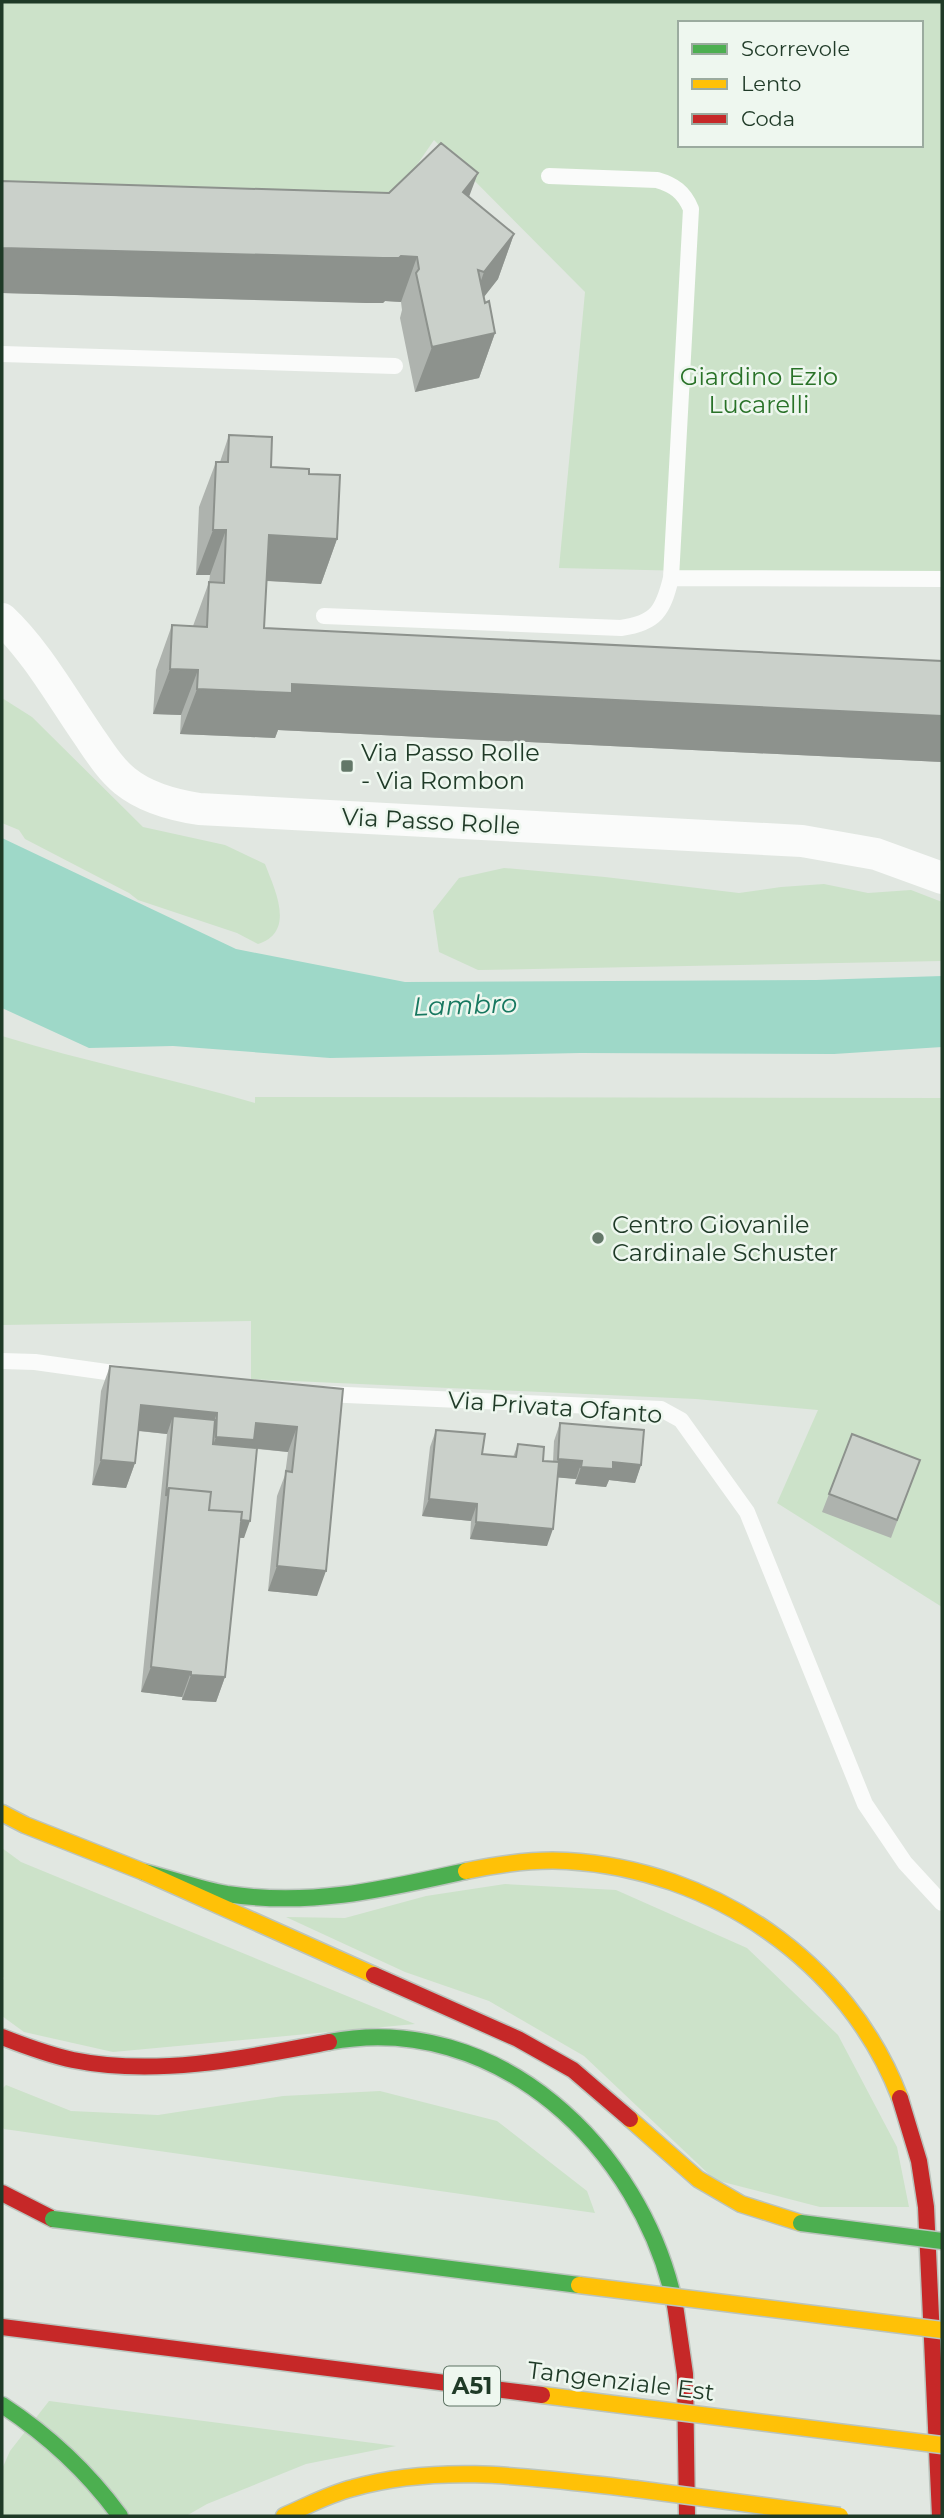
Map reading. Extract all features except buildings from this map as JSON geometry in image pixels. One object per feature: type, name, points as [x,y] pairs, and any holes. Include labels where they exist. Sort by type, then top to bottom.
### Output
[{"type":"highway","points":[[2,1813],[25,1825],[144,1872],[518,2039],[573,2070],[698,2179],[741,2204],[801,2223],[942,2241]]},
{"type":"highway","points":[[144,1872],[215,1891],[270,1898],[313,1898],[395,1888],[496,1864],[538,1860],[585,1862],[631,1870],[681,1885],[722,1903],[772,1933],[804,1959],[837,1992],[866,2028],[906,2111],[918,2155],[926,2209],[940,2516]]},
{"type":"highway","points":[[2,2037],[44,2054],[122,2068],[199,2064],[361,2037],[408,2040],[453,2050],[491,2063],[530,2084],[566,2110],[600,2145],[626,2181],[644,2216],[672,2289],[683,2356],[687,2422],[687,2516]]},
{"type":"highway","points":[[2,2193],[53,2219]]},
{"type":"highway","points":[[2,2213],[942,2330]]},
{"type":"highway","name":"Tangenziale Est","points":[[2,2327],[942,2445]]},
{"type":"highway","points":[[2,2405],[50,2440],[80,2468],[120,2516]]},
{"type":"highway","points":[[284,2516],[361,2485],[421,2475],[450,2474],[522,2477],[636,2489],[840,2516]]},
{"type":"street","name":"Via Passo Rolle","points":[[2,619],[30,652],[107,762],[123,780],[148,796],[178,805],[199,809],[802,841],[895,859],[942,878]]},
{"type":"lane","points":[[324,616],[631,626],[640,625],[656,616],[666,599],[671,578],[691,209],[681,192],[670,184],[657,180],[549,176]]},
{"type":"lane","points":[[2,354],[395,366]]},
{"type":"lane","points":[[671,578],[942,579]]},
{"type":"lane","points":[[2,1362],[35,1362],[143,1377]]},
{"type":"lane","name":"Via Privata Ofanto","points":[[306,1394],[661,1409],[681,1420],[747,1512],[865,1804],[905,1863],[942,1903]]},
{"type":"green space","name":"Giardino Ezio Lucarelli","points":[[2,2],[942,2],[942,577],[559,568],[585,292],[434,140],[373,229],[2,218]]},
{"type":"green space","points":[[2,698],[32,717],[143,827],[225,845],[265,864],[279,909],[277,930],[270,938],[258,944],[237,933],[138,900],[25,839],[19,830],[2,823]]},
{"type":"green space","points":[[504,868],[739,893],[824,884],[868,893],[911,890],[942,902],[942,961],[478,970],[439,952],[433,911],[459,878]]},
{"type":"green space","name":"Centro Giovanile Cardinale Schuster","points":[[2,1036],[255,1103],[255,1097],[942,1098],[942,1607],[777,1503],[818,1410],[696,1399],[251,1379],[251,1321],[2,1325]]},
{"type":"green space","points":[[2,1848],[21,1862],[415,2024],[113,2052],[24,2032],[2,2016]]},
{"type":"green space","points":[[505,1884],[616,1890],[747,1948],[838,2035],[897,2147],[909,2207],[820,2207],[715,2180],[584,2056],[489,2001],[405,1972],[286,1917],[345,1918],[426,1896]]},
{"type":"green space","points":[[6,2085],[71,2111],[158,2115],[283,2096],[380,2091],[497,2121],[587,2191],[595,2213],[4,2129],[2,2089]]},
{"type":"green space","points":[[49,2401],[396,2446],[306,2464],[207,2504],[186,2516],[2,2516],[2,2469],[10,2451]]},
{"type":"water","name":"Lambro","points":[[2,838],[236,949],[405,982],[816,980],[942,976],[942,1047],[834,1054],[580,1053],[330,1058],[173,1046],[89,1048],[2,1008]]},
{"type":"traffic: fast","points":[[144,1872],[227,1894],[288,1898],[377,1890],[466,1871]]},
{"type":"traffic: fast","points":[[329,2042],[391,2038],[449,2048],[504,2070],[553,2103],[595,2144],[631,2193],[658,2247],[675,2305]]},
{"type":"traffic: fast","points":[[53,2219],[579,2285]]},
{"type":"traffic: fast","points":[[801,2223],[942,2241]]},
{"type":"traffic: fast","points":[[2,2405],[66,2455],[120,2516]]},
{"type":"traffic: slow","points":[[2,1813],[25,1825],[144,1872],[374,1975]]},
{"type":"traffic: slow","points":[[466,1871],[516,1863],[567,1861],[621,1868],[672,1882],[722,1903],[768,1931],[810,1965],[846,2004],[877,2049],[900,2098]]},
{"type":"traffic: slow","points":[[630,2119],[698,2179],[741,2204],[801,2223]]},
{"type":"traffic: slow","points":[[579,2285],[942,2330]]},
{"type":"traffic: slow","points":[[542,2395],[942,2445]]},
{"type":"traffic: slow","points":[[284,2516],[344,2491],[388,2480],[423,2476],[458,2474],[530,2477],[636,2489]]},
{"type":"traffic: slow","points":[[636,2489],[840,2516]]},
{"type":"traffic: jam","points":[[374,1975],[518,2039],[573,2070],[630,2119]]},
{"type":"traffic: jam","points":[[2,2037],[73,2060],[137,2067],[234,2059],[329,2042]]},
{"type":"traffic: jam","points":[[900,2098],[919,2161],[926,2207],[940,2516]]},
{"type":"traffic: jam","points":[[2,2193],[53,2219]]},
{"type":"traffic: jam","points":[[675,2305],[685,2374],[687,2516]]},
{"type":"traffic: jam","points":[[2,2327],[542,2395]]},
{"type":"place","name":"Via Passo Rolle - Via Rombon","points":[[347,766]]},
{"type":"place","name":"Centro Giovanile Cardinale Schuster","points":[[598,1238]]}]
